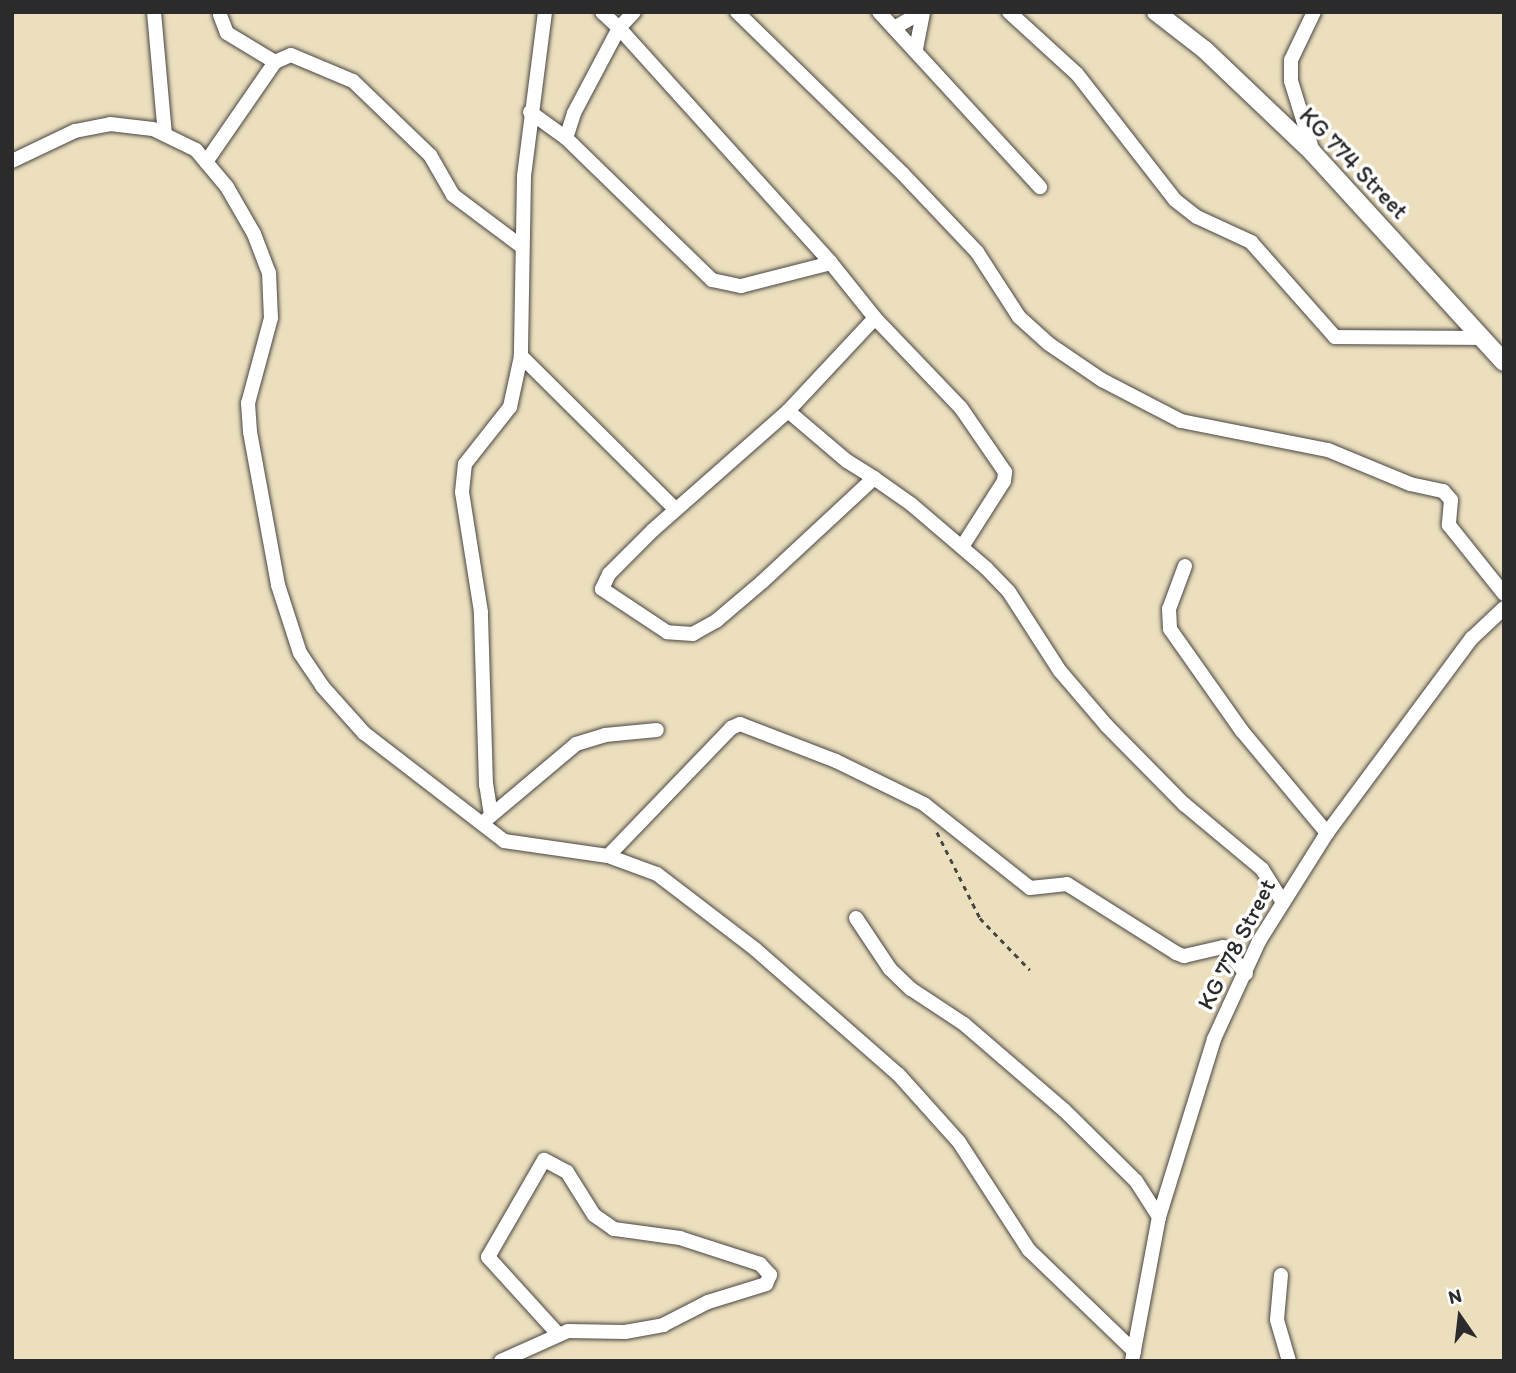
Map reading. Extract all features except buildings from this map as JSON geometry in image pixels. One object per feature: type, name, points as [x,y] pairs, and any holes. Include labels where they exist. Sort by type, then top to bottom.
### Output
[{"type":"street","points":[[154,12],[165,135]]},
{"type":"street","points":[[488,819],[481,612],[462,492],[465,464],[510,407],[521,356],[521,246],[530,112],[545,12]]},
{"type":"street","points":[[602,12],[831,263],[875,318],[961,408],[1005,472],[1004,481],[962,547]]},
{"type":"street","points":[[566,138],[574,113],[619,28],[634,12]]},
{"type":"street","points":[[737,12],[904,174],[977,252],[1018,317],[1049,344],[1102,380],[1181,421],[1328,450],[1410,484],[1443,491],[1451,500],[1449,525],[1504,594]]},
{"type":"street","points":[[879,12],[916,49],[1040,187]]},
{"type":"street","points":[[894,28],[923,12]]},
{"type":"street","points":[[916,49],[923,12]]},
{"type":"street","points":[[1009,12],[1077,74],[1175,200],[1197,217],[1251,242],[1335,337],[1482,338]]},
{"type":"street","name":"KG 774 Street","points":[[1156,12],[1205,50],[1314,153],[1504,362]]},
{"type":"street","points":[[1314,12],[1291,60],[1291,81],[1314,153]]},
{"type":"street","points":[[220,15],[227,33],[275,62]]},
{"type":"street","points":[[206,162],[275,62],[291,55],[353,81],[429,155],[453,195],[521,246]]},
{"type":"street","points":[[530,112],[566,138],[712,280],[741,286],[831,263]]},
{"type":"street","points":[[12,161],[75,131],[110,124],[153,129],[196,150],[227,187],[254,234],[269,273],[271,317],[248,403],[250,432],[278,585],[300,653],[322,686],[364,733],[488,819],[504,841],[521,846],[608,856],[657,874],[684,893],[898,1074],[959,1142],[1029,1250],[1133,1356]]},
{"type":"street","points":[[874,478],[716,621],[681,636],[658,628],[602,589],[609,574],[675,509],[789,411],[875,318]]},
{"type":"street","points":[[521,356],[675,509]]},
{"type":"street","points":[[789,411],[847,461],[874,478],[962,547],[1009,592],[1060,671],[1107,726],[1184,804],[1262,869],[1281,900]]},
{"type":"street","points":[[1185,566],[1170,609],[1170,629],[1242,731],[1327,833]]},
{"type":"street","name":"KG 778 Street","points":[[1133,1356],[1159,1217],[1214,1039],[1281,900],[1327,833],[1472,639],[1504,608]]},
{"type":"street","points":[[608,856],[740,724],[836,761],[924,804],[1030,888],[1068,884],[1176,953],[1223,947],[1246,973]]},
{"type":"street","points":[[488,819],[576,744],[605,734],[657,730]]},
{"type":"street","points":[[856,918],[890,969],[927,1002],[974,1031],[1064,1110],[1136,1181],[1159,1217]]},
{"type":"street","points":[[501,1361],[558,1334],[646,1331],[727,1294],[754,1290],[766,1284],[770,1275],[760,1264],[680,1238],[614,1229],[594,1215],[567,1172],[544,1160],[488,1257],[558,1334]]},
{"type":"street","points":[[1281,1275],[1276,1308],[1289,1361]]},
{"type":"path","points":[[934,827],[980,918],[1030,970]]}]
